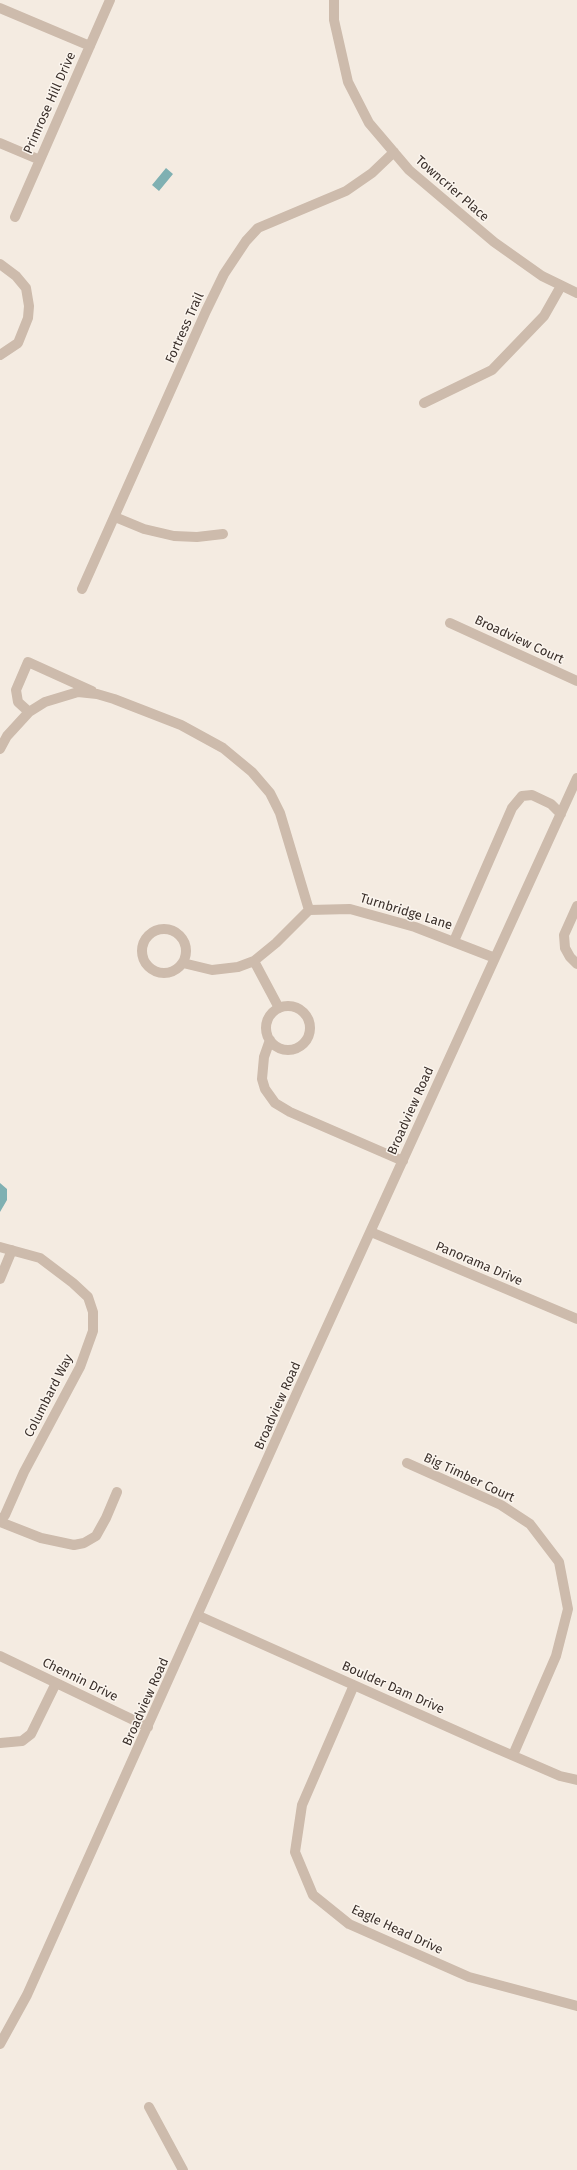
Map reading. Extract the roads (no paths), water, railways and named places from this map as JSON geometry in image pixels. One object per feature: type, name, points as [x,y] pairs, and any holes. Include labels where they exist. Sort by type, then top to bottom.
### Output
[{"type":"street","name":"Primrose Hill Drive","points":[[15,217],[110,0]]},
{"type":"street","name":"Towncrier Place","points":[[334,0],[334,20],[348,82],[369,123],[409,170],[494,242],[523,264],[561,286],[577,293]]},
{"type":"street","points":[[0,8],[90,46]]},
{"type":"street","points":[[0,143],[40,160]]},
{"type":"street","name":"Fortress Trail","points":[[82,588],[206,311],[224,274],[246,241],[258,228],[346,191],[372,173],[394,152]]},
{"type":"street","points":[[0,264],[16,276],[26,288],[29,306],[28,318],[18,343],[0,355]]},
{"type":"street","points":[[424,403],[492,370],[544,316],[561,286]]},
{"type":"street","points":[[115,517],[144,529],[174,536],[197,537],[223,534]]},
{"type":"street","name":"Broadview Court","points":[[450,623],[577,681]]},
{"type":"street","points":[[29,712],[18,702],[16,690],[28,662],[97,694],[181,724],[224,748],[252,772],[270,793],[280,813],[309,910],[276,943],[254,961],[238,967],[216,970],[184,963]]},
{"type":"street","points":[[0,749],[7,736],[29,712],[45,702],[78,692],[97,694]]},
{"type":"street","name":"Broadview Road","points":[[0,2044],[27,1995],[199,1616],[302,1382],[372,1232],[577,778]]},
{"type":"street","points":[[454,941],[512,808],[522,796],[532,795],[551,804],[561,814]]},
{"type":"street","points":[[577,906],[564,935],[565,948],[570,957],[577,964]]},
{"type":"street","name":"Turnbridge Lane","points":[[309,910],[350,909],[416,927],[495,958]]},
{"type":"street","points":[[162,929],[178,933],[186,945],[184,963],[178,969],[170,973],[159,973],[151,969],[146,964],[142,955],[142,947],[147,937],[155,931],[162,929]]},
{"type":"street","points":[[254,961],[279,1008]]},
{"type":"street","points":[[293,1006],[301,1010],[310,1022],[310,1031],[307,1040],[302,1046],[294,1050],[283,1050],[275,1046],[266,1032],[266,1024],[271,1014],[279,1008],[293,1006]]},
{"type":"street","points":[[270,1040],[264,1057],[262,1079],[265,1089],[275,1103],[290,1112],[403,1161]]},
{"type":"street","name":"Panorama Drive","points":[[372,1232],[577,1319]]},
{"type":"street","name":"Columbard Way","points":[[0,1246],[40,1258],[73,1283],[88,1297],[93,1312],[93,1331],[80,1367],[24,1472],[5,1515],[0,1521]]},
{"type":"street","points":[[0,1279],[12,1250]]},
{"type":"street","name":"Big Timber Court","points":[[407,1463],[501,1505],[530,1524],[558,1562],[568,1609],[556,1656],[513,1755]]},
{"type":"street","points":[[0,1521],[41,1538],[74,1545],[84,1543],[96,1536],[106,1518],[117,1492]]},
{"type":"street","name":"Boulder Dam Drive","points":[[199,1616],[560,1776],[577,1780]]},
{"type":"street","name":"Chennin Drive","points":[[0,1656],[148,1727]]},
{"type":"street","points":[[0,1744],[22,1741],[31,1734],[56,1683]]},
{"type":"street","name":"Eagle Head Drive","points":[[354,1685],[302,1806],[295,1852],[313,1895],[349,1924],[469,1977],[577,2006]]},
{"type":"street","points":[[149,2107],[183,2170]]},
{"type":"water","points":[[166,168],[173,174],[159,191],[152,185]]},
{"type":"water","points":[[0,1183],[7,1189],[7,1200],[0,1212]]}]
